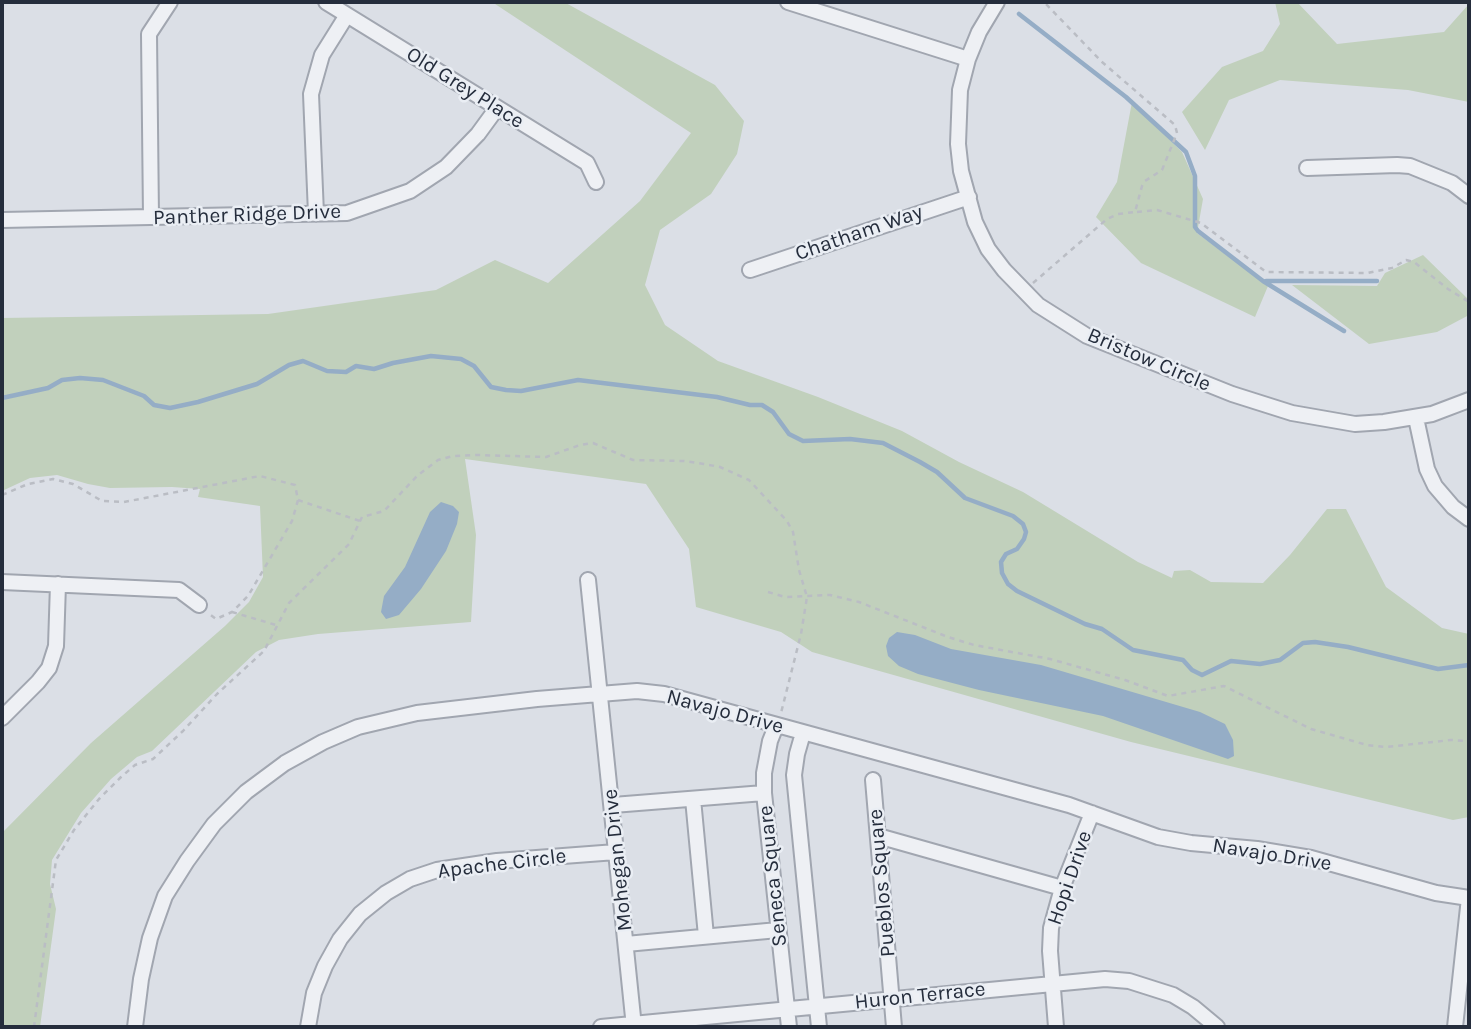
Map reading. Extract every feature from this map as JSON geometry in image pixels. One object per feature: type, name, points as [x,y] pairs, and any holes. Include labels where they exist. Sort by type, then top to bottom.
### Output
[{"type":"street","points":[[150,217],[149,34],[170,2]]},
{"type":"street","name":"Old Grey Place","points":[[326,2],[587,163],[596,182]]},
{"type":"street","points":[[788,2],[968,59]]},
{"type":"street","name":"Bristow Circle","points":[[997,2],[979,32],[960,90],[957,117],[961,171],[975,222],[988,248],[1038,305],[1087,336],[1232,394],[1292,413],[1356,424],[1416,418],[1469,400]]},
{"type":"street","points":[[316,214],[311,94],[322,55],[347,15]]},
{"type":"street","name":"Panther Ridge Drive","points":[[2,220],[347,213],[410,191],[446,167],[478,134],[497,108]]},
{"type":"street","points":[[1307,168],[1410,166],[1452,183],[1469,195]]},
{"type":"street","name":"Chatham Way","points":[[750,270],[969,197]]},
{"type":"street","points":[[1416,418],[1427,469],[1435,486],[1453,508],[1469,519]]},
{"type":"street","name":"Mohegan Drive","points":[[588,579],[634,1025]]},
{"type":"street","points":[[2,582],[179,590],[199,605]]},
{"type":"street","points":[[2,718],[49,668],[56,646],[58,584]]},
{"type":"street","name":"Navajo Drive","points":[[135,1027],[141,979],[150,939],[165,896],[214,824],[246,792],[285,763],[346,732],[391,718],[600,694],[637,691],[664,694],[1069,804],[1158,836],[1191,843],[1257,849],[1311,858],[1436,893],[1469,898]]},
{"type":"street","name":"Seneca Square","points":[[776,726],[770,741],[764,774],[764,793],[789,1027]]},
{"type":"street","name":"Seneca Square","points":[[803,733],[794,775],[819,1027]]},
{"type":"street","name":"Pueblos Square","points":[[873,780],[894,1027]]},
{"type":"street","points":[[613,805],[764,793]]},
{"type":"street","points":[[693,799],[706,936]]},
{"type":"street","name":"Hopi Drive","points":[[1056,1027],[1051,928],[1062,888],[1092,813]]},
{"type":"street","points":[[878,836],[1062,888]]},
{"type":"street","name":"Apache Circle","points":[[308,1027],[314,993],[340,939],[360,914],[386,893],[410,879],[437,870],[497,861],[616,852]]},
{"type":"street","points":[[1455,1027],[1469,898]]},
{"type":"street","points":[[626,944],[778,930]]},
{"type":"street","name":"Huron Terrace","points":[[600,1027],[1105,979],[1152,987],[1193,1007],[1217,1027]]},
{"type":"path","points":[[1044,2],[1102,62],[1175,125],[1177,133],[1160,173],[1144,181],[1135,212]]},
{"type":"path","points":[[1024,291],[1107,219],[1118,214],[1157,210],[1201,223],[1266,272],[1367,273],[1392,268],[1406,260],[1414,262],[1469,302]]},
{"type":"path","points":[[34,1027],[57,860],[64,845],[99,799],[121,776],[135,765],[153,759],[255,660],[264,650],[276,625],[296,595],[349,544],[360,521],[366,515],[377,514],[388,508],[418,475],[438,460],[476,455],[546,457],[593,443],[633,460],[684,461],[712,466],[749,480],[787,521],[793,532],[799,570],[807,597],[801,635],[776,726]]},
{"type":"path","points":[[2,495],[28,484],[61,479],[102,500],[124,502],[260,476],[295,485],[298,500],[292,521],[248,596],[232,612],[216,619],[199,605]]},
{"type":"path","points":[[298,500],[360,521]]},
{"type":"path","points":[[768,592],[785,597],[830,595],[859,602],[948,638],[1059,662],[1125,680],[1168,696],[1224,686],[1311,729],[1367,745],[1386,747],[1451,740],[1469,741]]},
{"type":"path","points":[[232,612],[276,625]]},
{"type":"green space","points":[[492,2],[564,2],[715,85],[744,121],[737,154],[711,194],[660,230],[645,285],[665,325],[718,361],[902,431],[1023,492],[1138,562],[1172,578],[1174,571],[1190,570],[1211,582],[1263,583],[1290,555],[1327,509],[1346,509],[1386,587],[1442,628],[1469,634],[1469,817],[1453,820],[1131,742],[812,652],[781,632],[696,607],[689,549],[646,484],[465,459],[476,535],[471,622],[318,634],[279,640],[256,652],[152,751],[137,757],[111,779],[81,813],[52,860],[50,884],[56,909],[40,1027],[2,1027],[2,833],[91,743],[225,626],[249,602],[263,577],[260,506],[198,497],[200,489],[110,488],[57,475],[30,478],[2,491],[2,318],[268,314],[436,290],[495,260],[548,283],[640,201],[691,133]]},
{"type":"green space","points":[[1275,2],[1297,2],[1337,44],[1444,32],[1469,4],[1469,102],[1408,90],[1280,80],[1229,100],[1205,150],[1182,112],[1222,67],[1263,51],[1280,24]]},
{"type":"green space","points":[[1132,102],[1182,152],[1203,199],[1197,233],[1268,286],[1255,317],[1141,263],[1096,217],[1117,182]]},
{"type":"green space","points":[[1423,255],[1469,300],[1469,315],[1437,332],[1369,344],[1292,285],[1377,286],[1385,273]]},
{"type":"water","points":[[441,502],[453,506],[459,512],[446,551],[421,589],[399,615],[386,619],[381,612],[384,596],[405,567],[430,512]]},
{"type":"water","points":[[897,632],[915,635],[951,649],[1041,665],[1200,712],[1225,724],[1233,740],[1234,756],[1228,759],[1103,716],[918,674],[899,666],[888,656],[886,646],[889,638]]},
{"type":"waterway","points":[[1019,14],[1126,97],[1186,152],[1195,176],[1195,227],[1198,231],[1263,281],[1344,331]]},
{"type":"waterway","points":[[1266,281],[1377,281]]},
{"type":"waterway","points":[[2,398],[48,388],[62,380],[80,378],[103,380],[144,396],[154,405],[170,408],[257,384],[289,365],[303,361],[327,371],[346,372],[356,366],[374,369],[431,356],[461,359],[474,366],[491,387],[506,390],[521,391],[578,380],[762,405],[773,412],[789,434],[803,441],[850,439],[883,443],[937,472],[965,498],[1013,516],[1023,524],[1026,532],[1017,549],[1006,554],[1001,562],[1002,573],[1008,584],[1085,624],[1102,629],[1133,650],[1183,660],[1192,670],[1202,675],[1231,661],[1260,664],[1280,660],[1303,643],[1315,642],[1348,647],[1438,669],[1469,665]]}]
